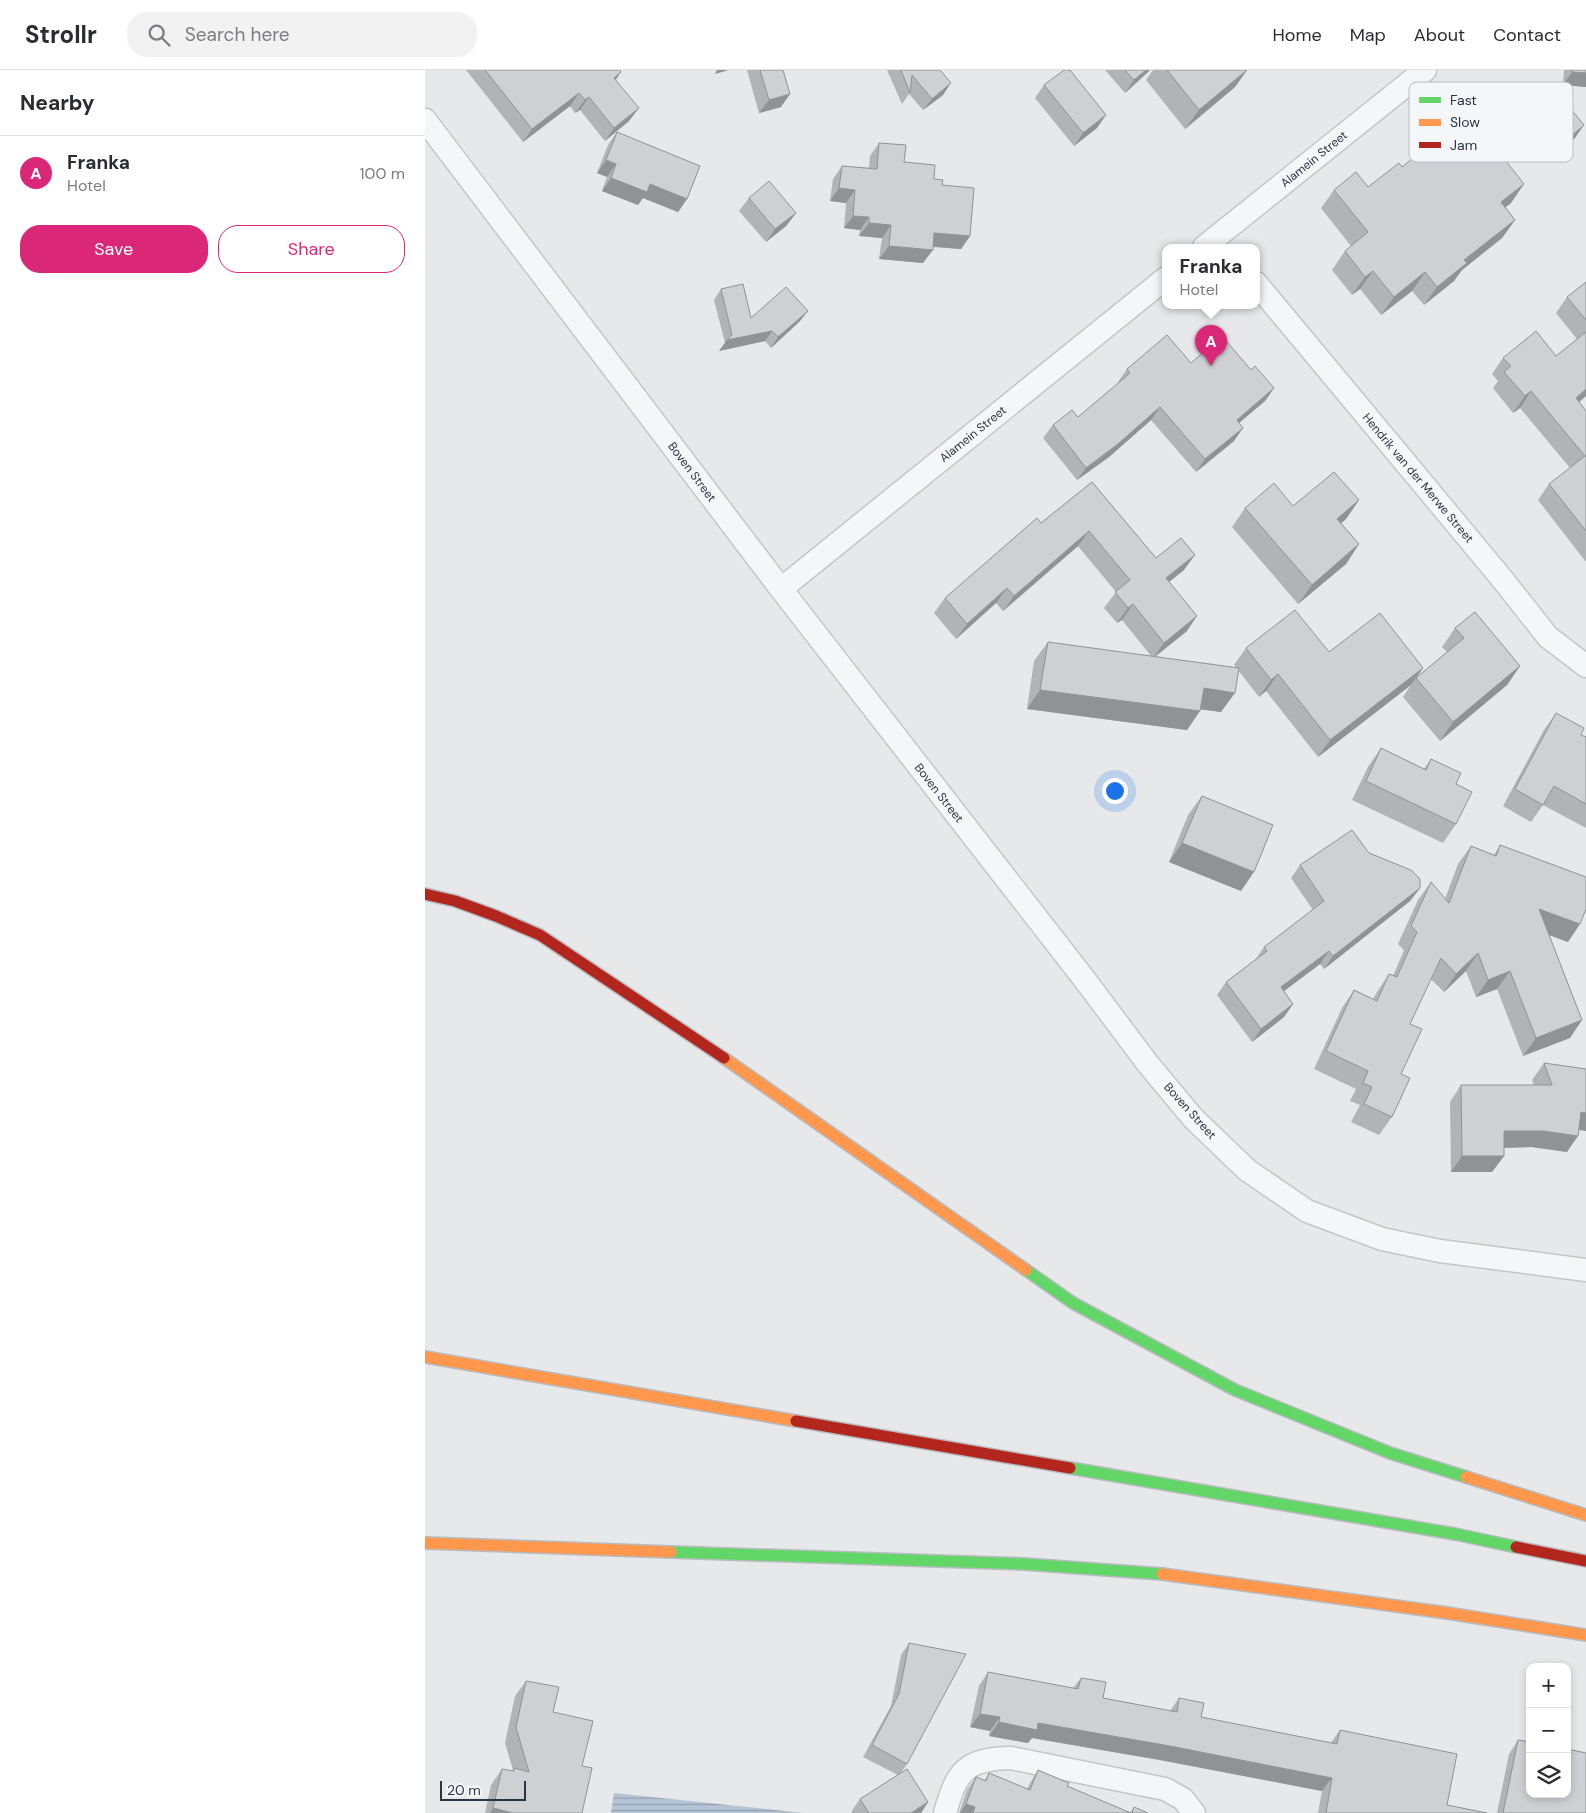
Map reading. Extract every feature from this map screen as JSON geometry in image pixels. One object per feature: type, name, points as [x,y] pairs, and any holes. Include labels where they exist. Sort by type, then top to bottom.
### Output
[{"type":"highway","points":[[425,894],[455,901],[496,916],[540,936],[761,1082],[1073,1303],[1235,1390],[1391,1453],[1586,1515]]},
{"type":"highway","points":[[425,1357],[1455,1534],[1586,1561]]},
{"type":"highway","points":[[425,1543],[1024,1564],[1179,1575],[1586,1635]]},
{"type":"street","name":"Alamein Street","points":[[1411,82],[1425,70]]},
{"type":"street","name":"Alamein Street","points":[[1215,244],[1409,83]]},
{"type":"street","name":"Boven Street","points":[[425,120],[781,590],[1085,980],[1148,1064],[1193,1118],[1247,1170],[1307,1212],[1382,1239],[1440,1251],[1586,1270]]},
{"type":"street","name":"Alamein Street","points":[[781,590],[1162,281]]},
{"type":"street","name":"Hendrik van der Merwe Street","points":[[1260,288],[1503,580],[1548,638],[1586,666]]},
{"type":"street","points":[[945,1813],[954,1784],[963,1770],[992,1759],[1011,1758],[1165,1789],[1183,1799],[1194,1813]]},
{"type":"water","points":[[614,1793],[804,1813],[611,1813]]},
{"type":"building","points":[[485,70],[620,70],[621,72],[614,78],[639,108],[614,128],[589,97],[585,100],[579,93],[532,129]]},
{"type":"building","points":[[760,70],[783,70],[790,94],[769,100]]},
{"type":"building","points":[[901,70],[940,70],[951,83],[932,99],[912,75],[910,93]]},
{"type":"building","points":[[1064,70],[1070,70],[1106,115],[1083,133],[1044,85]]},
{"type":"building","points":[[1125,70],[1146,70],[1134,80]]},
{"type":"building","points":[[1167,70],[1247,70],[1199,110]]},
{"type":"building","points":[[1572,70],[1586,70],[1586,73],[1572,72]]},
{"type":"building","points":[[1573,112],[1584,125],[1573,134]]},
{"type":"building","points":[[617,132],[700,166],[687,199],[650,184],[647,192],[611,178],[616,164],[606,160]]},
{"type":"building","points":[[879,143],[906,145],[904,162],[935,165],[934,179],[943,180],[942,185],[974,188],[970,236],[934,233],[933,250],[889,246],[891,225],[869,223],[869,217],[853,216],[855,190],[839,188],[842,166],[877,169]]},
{"type":"building","points":[[1409,161],[1507,162],[1524,184],[1501,202],[1515,220],[1464,260],[1467,263],[1437,287],[1425,272],[1394,297],[1373,271],[1365,277],[1345,251],[1368,232],[1334,190],[1356,172],[1368,187],[1399,163],[1402,167]]},
{"type":"building","points":[[769,181],[796,213],[775,229],[749,198]]},
{"type":"building","points":[[1586,282],[1586,320],[1567,297]]},
{"type":"building","points":[[743,284],[751,318],[786,287],[808,311],[778,337],[772,331],[727,340],[732,335],[721,289]]},
{"type":"building","points":[[1536,331],[1556,356],[1586,332],[1586,389],[1576,398],[1586,411],[1586,531],[1549,484],[1585,456],[1531,391],[1525,396],[1504,372],[1511,366],[1503,358]]},
{"type":"building","points":[[1167,335],[1191,363],[1222,336],[1251,370],[1255,366],[1274,388],[1237,420],[1243,428],[1205,459],[1160,407],[1118,444],[1086,468],[1053,425],[1072,410],[1078,417],[1130,373],[1127,369]]},
{"type":"building","points":[[1334,472],[1359,500],[1337,519],[1359,544],[1312,585],[1245,508],[1274,483],[1293,506]]},
{"type":"building","points":[[1092,482],[1156,558],[1181,538],[1195,555],[1166,578],[1197,616],[1164,643],[1133,604],[1128,608],[1115,592],[1130,580],[1089,531],[1014,596],[1007,588],[967,624],[945,598],[1037,518],[1041,523]]},
{"type":"building","points":[[1295,610],[1329,652],[1380,613],[1423,668],[1330,740],[1278,674],[1271,680],[1246,648]]},
{"type":"building","points":[[1475,612],[1520,666],[1453,722],[1416,678],[1464,638],[1455,628]]},
{"type":"building","points":[[1048,642],[1239,668],[1235,693],[1204,688],[1200,711],[1040,690]]},
{"type":"building","points":[[1556,713],[1584,728],[1581,735],[1586,737],[1586,804],[1554,786],[1543,805],[1515,789]]},
{"type":"building","points":[[1381,748],[1426,770],[1431,759],[1461,773],[1456,784],[1472,792],[1456,824],[1366,781]]},
{"type":"building","points":[[1202,796],[1273,825],[1254,872],[1182,843]]},
{"type":"building","points":[[1352,830],[1369,853],[1411,870],[1420,879],[1420,888],[1333,956],[1329,951],[1281,987],[1293,1004],[1261,1029],[1226,982],[1267,951],[1264,947],[1324,901],[1300,865]]},
{"type":"building","points":[[1500,845],[1586,877],[1586,909],[1580,924],[1539,909],[1582,1020],[1536,1038],[1510,971],[1488,980],[1478,953],[1456,974],[1441,958],[1410,1024],[1422,1029],[1401,1074],[1410,1078],[1392,1117],[1364,1104],[1372,1087],[1363,1083],[1368,1071],[1326,1051],[1354,990],[1377,1001],[1389,974],[1397,977],[1417,932],[1411,926],[1431,882],[1449,903],[1471,846],[1496,856]]},
{"type":"building","points":[[1544,1063],[1586,1069],[1586,1113],[1581,1112],[1578,1136],[1543,1131],[1504,1131],[1504,1156],[1462,1156],[1461,1085],[1552,1085]]},
{"type":"building","points":[[909,1643],[966,1654],[907,1764],[872,1745],[899,1694]]},
{"type":"building","points":[[988,1672],[1078,1689],[1081,1678],[1106,1682],[1103,1698],[1177,1712],[1179,1698],[1204,1703],[1201,1717],[1337,1744],[1340,1730],[1457,1754],[1447,1805],[1487,1813],[1326,1813],[1332,1778],[1170,1746],[1038,1723],[1037,1730],[999,1722],[1000,1717],[980,1714]]},
{"type":"building","points":[[526,1681],[559,1687],[553,1712],[593,1721],[582,1766],[592,1768],[582,1813],[513,1813],[493,1808],[502,1769],[514,1771],[514,1768],[529,1772],[516,1727]]},
{"type":"building","points":[[1518,1740],[1526,1741],[1526,1798],[1571,1798],[1571,1750],[1586,1753],[1586,1813],[1503,1813]]},
{"type":"building","points":[[907,1769],[928,1802],[911,1813],[869,1813],[860,1799]]},
{"type":"building","points":[[1038,1770],[1069,1783],[1067,1786],[1131,1813],[973,1813],[975,1807],[966,1804],[976,1777],[986,1781],[989,1773],[1030,1790]]},
{"type":"building","points":[[1134,1807],[1148,1813],[1132,1813]]},
{"type":"traffic: fast","points":[[1026,1270],[1073,1303],[1235,1390],[1390,1453],[1466,1477]]},
{"type":"traffic: fast","points":[[1070,1468],[1455,1534],[1516,1547]]},
{"type":"traffic: fast","points":[[671,1552],[1024,1564],[1162,1574]]},
{"type":"traffic: slow","points":[[724,1058],[1026,1270]]},
{"type":"traffic: slow","points":[[425,1357],[796,1421]]},
{"type":"traffic: slow","points":[[1466,1477],[1586,1515]]},
{"type":"traffic: slow","points":[[425,1543],[671,1552]]},
{"type":"traffic: slow","points":[[1162,1574],[1447,1613],[1586,1635]]},
{"type":"traffic: jam","points":[[425,894],[455,901],[540,935],[724,1058]]},
{"type":"traffic: jam","points":[[796,1421],[1070,1468]]},
{"type":"traffic: jam","points":[[1516,1547],[1586,1561]]},
{"type":"place","name":"Franka","points":[[1211,366]]}]
